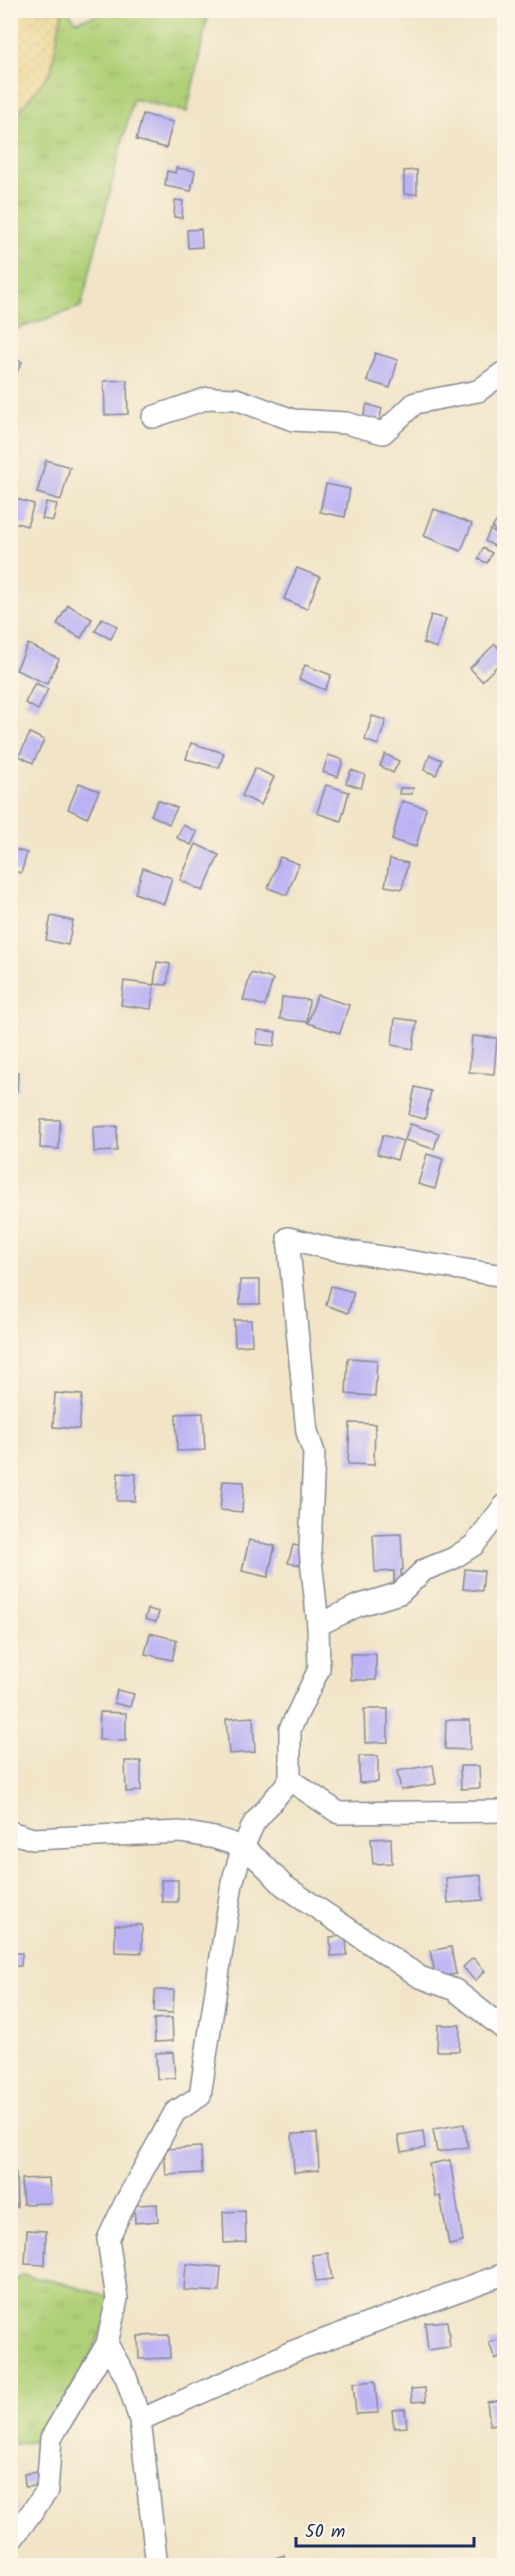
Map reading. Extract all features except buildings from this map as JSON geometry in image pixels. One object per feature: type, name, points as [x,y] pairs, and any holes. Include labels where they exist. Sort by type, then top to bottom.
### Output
[{"type":"street","points":[[153,417],[208,398],[236,399],[293,420],[346,423],[383,433],[415,403],[478,391],[504,372]]},
{"type":"street","points":[[10,2542],[47,2491],[51,2438],[107,2344],[117,2299],[108,2239],[124,2203],[175,2112],[200,2096],[232,1883],[243,1847],[254,1823],[290,1780],[290,1729],[319,1669],[318,1625],[310,1550],[314,1453],[307,1432],[288,1238],[332,1249],[504,1276]]},
{"type":"street","points":[[318,1625],[357,1606],[400,1593],[424,1570],[452,1559],[474,1545],[504,1506]]},
{"type":"street","points":[[290,1780],[339,1813],[504,1811]]},
{"type":"street","points":[[10,1832],[33,1839],[180,1832],[215,1838],[243,1847],[283,1885],[420,1977],[455,1990],[504,2029]]},
{"type":"street","points":[[140,2420],[294,2351],[504,2274]]},
{"type":"street","points":[[107,2344],[126,2377],[140,2420],[157,2565]]},
{"type":"green space","points":[[62,11],[68,11],[76,21],[104,11],[209,11],[187,112],[133,99],[81,307],[11,331],[10,122],[51,71]]},
{"type":"green space","points":[[22,2275],[58,2282],[117,2299],[51,2438],[11,2445],[11,2281]]},
{"type":"sand","points":[[11,10],[62,11],[51,71],[11,122]]}]
